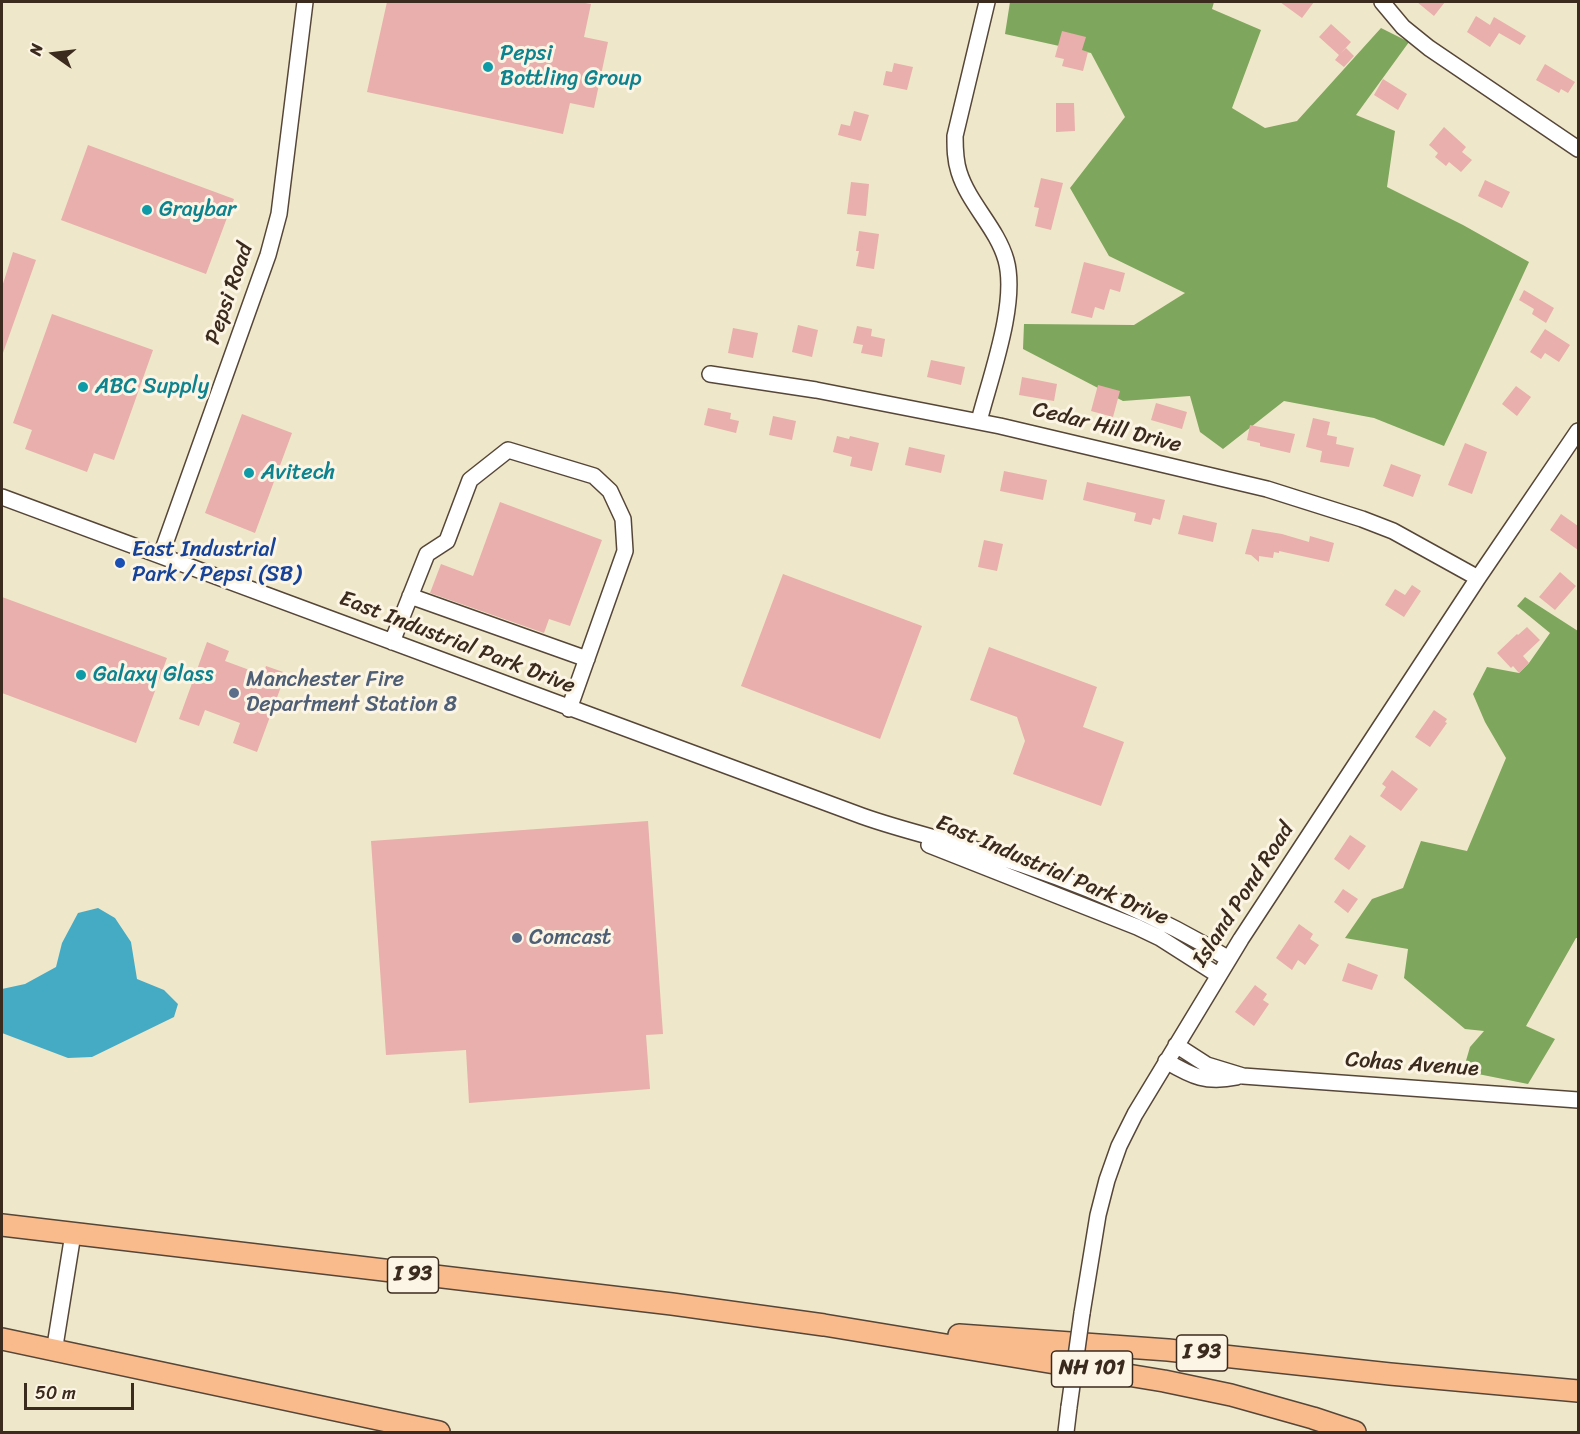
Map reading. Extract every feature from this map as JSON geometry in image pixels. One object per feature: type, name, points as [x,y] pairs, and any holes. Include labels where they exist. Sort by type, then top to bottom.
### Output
[{"type":"highway","name":"I 93","points":[[2,1225],[672,1304],[824,1325],[1168,1350],[1422,1378],[1578,1391]]},
{"type":"highway","name":"NH 101","points":[[824,1325],[1164,1381],[1231,1395],[1355,1432]]},
{"type":"highway","points":[[2,1339],[54,1352],[439,1432]]},
{"type":"street","name":"Pepsi Road","points":[[161,555],[268,255],[279,214],[304,2]]},
{"type":"street","points":[[979,421],[1007,311],[1009,278],[1000,245],[964,186],[958,170],[955,136],[987,2]]},
{"type":"street","points":[[1382,2],[1403,27],[1429,48],[1578,149]]},
{"type":"street","name":"Cedar Hill Drive","points":[[710,374],[816,390],[979,421],[1267,489],[1393,531],[1478,578]]},
{"type":"street","name":"Island Pond Road","points":[[1066,1432],[1098,1215],[1119,1146],[1135,1114],[1218,975],[1478,578],[1578,431]]},
{"type":"street","points":[[392,642],[427,554],[447,541],[470,480],[508,450],[594,476],[610,491],[623,519],[625,551],[569,709]]},
{"type":"street","name":"East Industrial Park Drive","points":[[2,497],[897,829],[925,843],[1137,927],[1168,943],[1218,975]]},
{"type":"street","points":[[410,596],[586,659]]},
{"type":"street","name":"East Industrial Park Drive","points":[[897,829],[926,835],[988,854],[1085,888],[1160,920],[1229,959]]},
{"type":"street","name":"Cohas Avenue","points":[[1176,1045],[1207,1065],[1243,1076]]},
{"type":"street","name":"Cohas Avenue","points":[[1166,1061],[1184,1072],[1209,1080],[1243,1076],[1578,1100]]},
{"type":"street","points":[[54,1352],[73,1234]]},
{"type":"green space","points":[[1010,2],[1214,2],[1212,9],[1261,30],[1232,108],[1265,128],[1297,121],[1381,28],[1409,42],[1356,115],[1395,131],[1387,187],[1463,225],[1529,262],[1444,446],[1374,418],[1284,401],[1223,449],[1200,432],[1190,396],[1123,401],[1023,349],[1024,324],[1134,325],[1185,293],[1109,256],[1070,188],[1125,117],[1091,53],[1005,34]]},
{"type":"green space","points":[[1525,597],[1578,631],[1578,938],[1526,1026],[1555,1039],[1528,1084],[1463,1071],[1470,1047],[1484,1031],[1465,1029],[1404,978],[1408,949],[1345,938],[1372,899],[1403,888],[1421,841],[1467,851],[1506,758],[1485,722],[1473,694],[1487,667],[1519,673],[1550,633],[1517,606]]},
{"type":"water","points":[[98,908],[115,918],[131,942],[137,979],[164,990],[178,1004],[174,1017],[92,1057],[68,1058],[2,1033],[2,989],[25,984],[56,967],[62,943],[78,913]]},
{"type":"building","name":"Pepsi Bottling Group","points":[[387,2],[579,2],[591,4],[584,37],[608,42],[594,108],[570,103],[563,134],[367,92]]},
{"type":"building","points":[[1280,2],[1314,2],[1302,18]]},
{"type":"building","points":[[1417,2],[1445,2],[1434,16]]},
{"type":"building","points":[[1476,16],[1490,25],[1494,17],[1526,36],[1520,45],[1499,33],[1490,47],[1467,32]]},
{"type":"building","points":[[1331,24],[1351,42],[1341,53],[1346,48],[1354,56],[1344,67],[1335,60],[1339,55],[1319,37]]},
{"type":"building","points":[[1062,31],[1086,37],[1082,50],[1088,52],[1083,71],[1062,66],[1064,59],[1055,57]]},
{"type":"building","points":[[894,63],[913,67],[907,90],[883,85],[886,71],[892,72]]},
{"type":"building","points":[[1545,64],[1575,82],[1568,93],[1561,89],[1559,93],[1536,80]]},
{"type":"building","points":[[1383,79],[1407,94],[1398,110],[1374,95]]},
{"type":"building","points":[[1056,103],[1074,103],[1075,131],[1056,132]]},
{"type":"building","points":[[854,111],[869,115],[861,141],[838,135],[841,124],[850,126]]},
{"type":"building","points":[[1444,127],[1466,147],[1462,152],[1472,160],[1461,172],[1449,162],[1446,166],[1435,157],[1438,153],[1429,145]]},
{"type":"building","name":"Graybar","points":[[88,145],[234,199],[206,274],[61,220]]},
{"type":"building","points":[[1041,178],[1063,183],[1051,230],[1035,226],[1039,208],[1034,207]]},
{"type":"building","points":[[1485,180],[1510,192],[1502,208],[1478,196]]},
{"type":"building","points":[[851,182],[869,184],[866,216],[847,214]]},
{"type":"building","points":[[859,231],[879,234],[874,269],[856,266]]},
{"type":"building","points":[[13,252],[36,260],[2,353],[2,287]]},
{"type":"building","points":[[1084,262],[1125,273],[1120,292],[1110,289],[1104,310],[1095,307],[1092,318],[1071,313]]},
{"type":"building","points":[[1524,290],[1554,308],[1546,323],[1532,314],[1534,309],[1519,300]]},
{"type":"building","name":"ABC Supply","points":[[52,314],[153,350],[114,460],[94,453],[87,472],[25,449],[32,430],[13,423]]},
{"type":"building","points":[[798,325],[818,330],[812,357],[792,352]]},
{"type":"building","points":[[857,326],[872,329],[871,336],[885,339],[882,357],[861,353],[863,345],[853,343]]},
{"type":"building","points":[[733,328],[758,333],[753,358],[728,353]]},
{"type":"building","points":[[1545,329],[1570,345],[1559,362],[1545,353],[1541,359],[1530,352]]},
{"type":"building","points":[[931,360],[965,367],[961,385],[927,377]]},
{"type":"building","points":[[1022,377],[1057,384],[1054,401],[1019,395]]},
{"type":"building","points":[[1098,385],[1120,391],[1113,417],[1091,411]]},
{"type":"building","points":[[1516,386],[1531,397],[1517,416],[1502,404]]},
{"type":"building","points":[[1156,403],[1187,412],[1182,429],[1151,420]]},
{"type":"building","points":[[708,408],[731,413],[730,419],[739,421],[736,433],[704,425]]},
{"type":"building","name":"Avitech","points":[[242,414],[292,433],[255,533],[205,513]]},
{"type":"building","points":[[773,416],[796,421],[792,440],[769,435]]},
{"type":"building","points":[[1313,418],[1330,422],[1327,435],[1337,437],[1336,444],[1354,448],[1349,467],[1320,462],[1322,451],[1306,447]]},
{"type":"building","points":[[1250,425],[1295,434],[1290,453],[1260,446],[1260,443],[1247,440]]},
{"type":"building","points":[[837,436],[849,439],[850,436],[879,443],[872,471],[850,466],[852,457],[833,452]]},
{"type":"building","points":[[1465,443],[1487,452],[1472,494],[1448,485]]},
{"type":"building","points":[[909,447],[945,455],[941,473],[905,465]]},
{"type":"building","points":[[1391,464],[1421,475],[1413,497],[1383,486]]},
{"type":"building","points":[[1004,471],[1047,480],[1043,500],[1000,491]]},
{"type":"building","points":[[1087,482],[1165,500],[1160,520],[1153,518],[1151,525],[1134,521],[1136,513],[1083,500]]},
{"type":"building","points":[[500,502],[602,540],[570,626],[549,619],[544,633],[430,593],[441,564],[473,576]]},
{"type":"building","points":[[1561,514],[1578,526],[1578,550],[1550,530]]},
{"type":"building","points":[[1183,515],[1217,523],[1213,542],[1178,534]]},
{"type":"building","points":[[1252,529],[1309,542],[1310,536],[1334,543],[1329,562],[1279,551],[1279,553],[1274,552],[1273,558],[1259,556],[1259,562],[1251,555],[1245,554]]},
{"type":"building","points":[[984,540],[1003,544],[997,571],[978,567]]},
{"type":"building","points":[[1560,572],[1576,586],[1555,610],[1539,597]]},
{"type":"building","points":[[783,574],[922,626],[880,739],[741,686]]},
{"type":"building","points":[[1412,585],[1421,591],[1404,617],[1385,605],[1395,589],[1405,595]]},
{"type":"building","name":"Galaxy Glass","points":[[2,597],[167,658],[136,743],[2,693]]},
{"type":"building","points":[[1527,627],[1540,640],[1523,656],[1529,663],[1519,673],[1497,653]]},
{"type":"building","name":"Manchester Fire Department Station 8","points":[[207,642],[229,651],[225,661],[263,675],[266,666],[286,673],[257,752],[233,743],[240,723],[205,710],[199,726],[179,719]]},
{"type":"building","points":[[989,647],[1097,687],[1083,727],[1124,742],[1101,806],[1013,774],[1025,741],[1017,717],[970,700]]},
{"type":"building","points":[[1434,710],[1447,719],[1445,722],[1447,723],[1430,747],[1415,737]]},
{"type":"building","points":[[1392,770],[1418,789],[1401,811],[1380,796],[1386,787],[1382,784]]},
{"type":"building","name":"Comcast","points":[[648,821],[663,1034],[646,1035],[650,1089],[469,1103],[466,1050],[386,1055],[371,841]]},
{"type":"building","points":[[1350,835],[1366,846],[1349,870],[1334,859]]},
{"type":"building","points":[[1343,889],[1358,899],[1348,913],[1334,902]]},
{"type":"building","points":[[1299,924],[1313,934],[1310,939],[1319,945],[1305,965],[1298,960],[1292,970],[1276,958]]},
{"type":"building","points":[[1348,963],[1378,975],[1372,990],[1342,981]]},
{"type":"building","points":[[1255,985],[1267,994],[1263,1000],[1269,1004],[1254,1026],[1235,1012]]},
{"type":"place","name":"Pepsi Bottling Group","points":[[488,67]]},
{"type":"place","name":"Graybar","points":[[147,210]]},
{"type":"place","name":"ABC Supply","points":[[83,387]]},
{"type":"place","name":"Avitech","points":[[249,473]]},
{"type":"place","name":"East Industrial Park / Pepsi (SB)","points":[[120,563]]},
{"type":"place","name":"Galaxy Glass","points":[[81,675]]},
{"type":"place","name":"Manchester Fire Department Station 8","points":[[234,693]]},
{"type":"place","name":"Comcast","points":[[517,938]]}]
